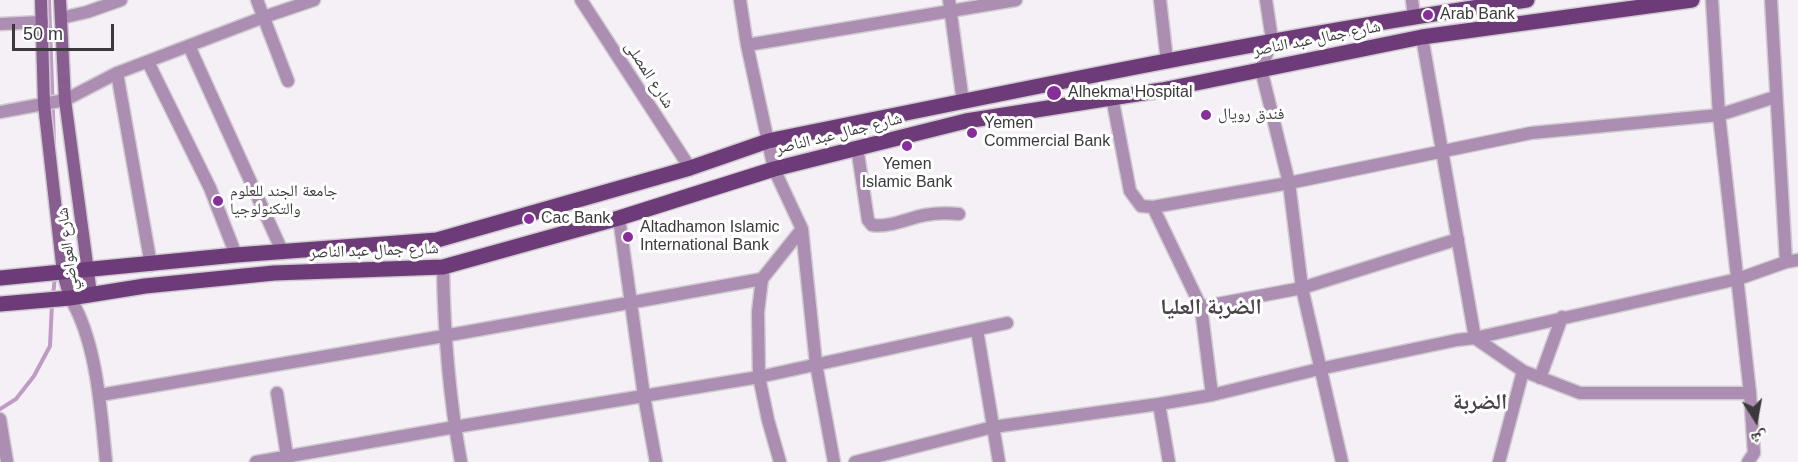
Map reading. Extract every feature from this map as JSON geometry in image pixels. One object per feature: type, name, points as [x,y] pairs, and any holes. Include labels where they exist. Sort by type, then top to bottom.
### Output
[{"type":"main road","name":"شارع العواضي","points":[[41,0],[44,104],[63,273],[70,298]]},
{"type":"main road","name":"شارع العواضي","points":[[60,0],[65,100],[91,294]]},
{"type":"main road","name":"شارع جمال عبد الناصر","points":[[0,278],[236,255],[437,240],[690,168],[768,141],[1272,40],[1527,0]]},
{"type":"main road","name":"شارع جمال عبد الناصر","points":[[0,304],[70,298],[274,273],[443,267],[619,218],[774,169],[966,121],[1162,90],[1422,37],[1692,0]]},
{"type":"street","points":[[61,18],[121,0]]},
{"type":"street","points":[[257,0],[288,81]]},
{"type":"street","points":[[0,112],[65,100],[117,74],[314,0]]},
{"type":"street","name":"شارع المصلى","points":[[581,0],[690,168]]},
{"type":"street","points":[[740,0],[747,45],[774,169],[802,229],[816,364],[834,462]]},
{"type":"street","points":[[747,45],[949,6],[1016,0]]},
{"type":"street","points":[[1160,0],[1167,60]]},
{"type":"street","points":[[1266,0],[1272,40],[1261,69],[1289,183],[1302,288],[1342,462]]},
{"type":"street","points":[[1412,0],[1414,16]]},
{"type":"street","points":[[1712,0],[1719,115],[1750,393],[1754,453],[1748,462]]},
{"type":"street","points":[[855,462],[993,427],[1159,404],[1475,338],[1738,279],[1792,261],[1775,97],[1771,0]]},
{"type":"street","points":[[949,6],[963,102]]},
{"type":"street","points":[[0,24],[42,22]]},
{"type":"street","points":[[1422,37],[1475,338],[1523,371],[1580,393],[1750,393]]},
{"type":"street","points":[[189,46],[283,253]]},
{"type":"street","points":[[148,62],[210,188],[236,255]]},
{"type":"street","points":[[117,74],[150,265]]},
{"type":"street","points":[[1112,97],[1130,191],[1141,207],[1153,207],[1289,183],[1531,134],[1719,115],[1775,97]]},
{"type":"street","points":[[856,147],[868,220],[872,225],[880,226],[926,214],[959,214]]},
{"type":"street","points":[[1153,207],[1201,307],[1212,394]]},
{"type":"street","points":[[619,218],[644,396],[656,462]]},
{"type":"street","points":[[780,462],[759,378],[758,312],[762,279],[802,229]]},
{"type":"street","points":[[1201,307],[1302,288],[1458,239]]},
{"type":"street","points":[[443,267],[444,336],[461,462]]},
{"type":"street","points":[[100,395],[762,279]]},
{"type":"street","name":"شارع العواضي","points":[[81,316],[91,294]]},
{"type":"street","name":"شارع العواضي","points":[[70,298],[81,316]]},
{"type":"street","points":[[81,316],[100,395],[106,462]]},
{"type":"street","points":[[1540,378],[1562,317]]},
{"type":"street","points":[[256,462],[288,459],[455,427],[759,378],[1006,323]]},
{"type":"street","points":[[977,330],[999,462]]},
{"type":"street","points":[[1499,462],[1523,371]]},
{"type":"street","points":[[277,393],[288,459]]},
{"type":"street","points":[[1159,404],[1169,462]]},
{"type":"street","points":[[0,419],[7,462]]},
{"type":"waterway","points":[[49,0],[54,143]]},
{"type":"waterway","points":[[53,296],[55,276]]},
{"type":"waterway","points":[[0,409],[16,399],[34,376],[50,346],[52,303]]},
{"type":"place","name":"Arab Bank","points":[[1428,15]]},
{"type":"place","name":"Alhekma Hospital","points":[[1054,93]]},
{"type":"place","name":"فندق رويال","points":[[1206,115]]},
{"type":"place","name":"Yemen Commercial Bank","points":[[972,133]]},
{"type":"place","name":"Yemen Islamic Bank","points":[[907,146]]},
{"type":"place","name":"جامعة الجند للعلوم والتكنولوجيا","points":[[218,201]]},
{"type":"place","name":"Cac Bank","points":[[529,219]]},
{"type":"place","name":"Altadhamon Islamic International Bank","points":[[628,237]]},
{"type":"district","name":"الضربة العليا","points":[[1211,308]]},
{"type":"district","name":"الضربة","points":[[1480,403]]}]
